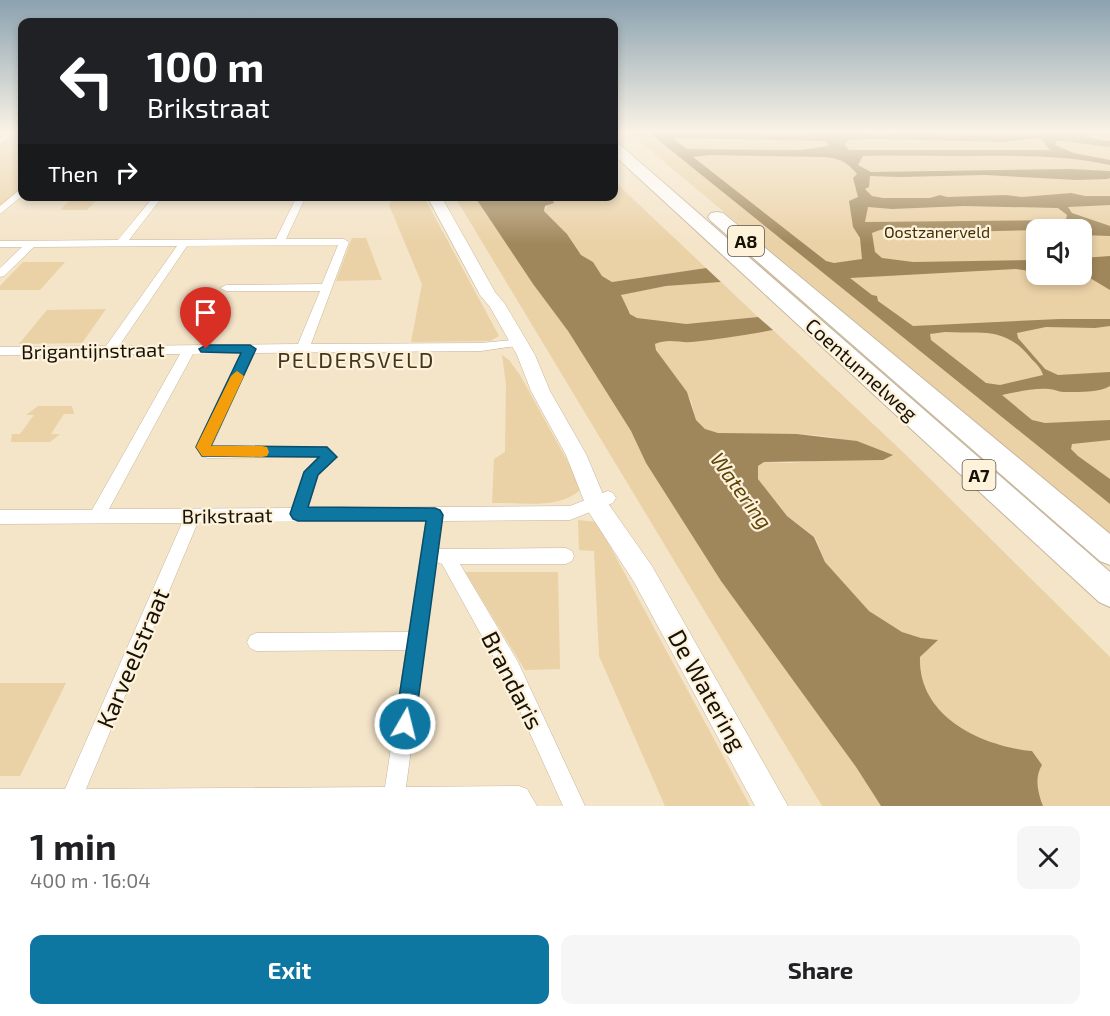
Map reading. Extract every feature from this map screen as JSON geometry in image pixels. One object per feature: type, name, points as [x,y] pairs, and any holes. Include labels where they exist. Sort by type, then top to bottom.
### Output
[{"type":"highway","name":"Coentunnelweg","points":[[638,169],[1110,592]]},
{"type":"highway","name":"Coentunnelweg","points":[[661,169],[1110,552]]},
{"type":"main road","name":"De Watering","points":[[437,201],[772,806]]},
{"type":"street","points":[[0,211],[18,194]]},
{"type":"street","points":[[121,243],[155,201]]},
{"type":"street","points":[[280,241],[300,201]]},
{"type":"street","points":[[110,350],[185,242]]},
{"type":"street","points":[[0,244],[344,242],[303,348]]},
{"type":"street","points":[[0,274],[31,244]]},
{"type":"street","points":[[226,288],[327,287]]},
{"type":"street","name":"Brigantijnstraat","points":[[0,351],[481,347],[514,343]]},
{"type":"street","points":[[97,516],[189,349]]},
{"type":"street","points":[[250,349],[204,447],[207,452],[322,451],[330,457],[312,472],[298,514]]},
{"type":"street","name":"Brikstraat","points":[[0,517],[570,513],[602,501]]},
{"type":"street","points":[[394,797],[417,641],[438,556],[435,515]]},
{"type":"street","name":"Karveelstraat","points":[[71,799],[193,516]]},
{"type":"street","points":[[438,556],[566,556]]},
{"type":"street","name":"Brandaris","points":[[438,556],[511,669],[574,806]]},
{"type":"street","points":[[256,642],[417,641]]},
{"type":"street","points":[[0,800],[201,802],[394,797],[519,797],[526,806]]},
{"type":"green space","points":[[0,169],[18,169],[18,191],[0,208]]},
{"type":"green space","points":[[672,169],[694,169],[1110,504],[1110,534]]},
{"type":"green space","name":"Oostzanerveld","points":[[699,169],[1110,169],[1110,494]]},
{"type":"green space","points":[[618,185],[706,268],[612,282],[602,276],[593,262],[581,255],[567,234],[544,211],[552,201],[618,201]]},
{"type":"green space","points":[[69,201],[96,201],[87,210],[60,210]]},
{"type":"green space","points":[[390,201],[426,201],[499,336],[490,341],[411,342],[422,284],[389,205]]},
{"type":"green space","points":[[457,201],[478,201],[533,284],[568,331],[631,431],[646,463],[721,581],[856,767],[881,806],[822,806]]},
{"type":"green space","points":[[352,238],[366,238],[382,280],[336,281]]},
{"type":"green space","points":[[23,262],[65,262],[40,290],[0,290],[0,286]]},
{"type":"green space","points":[[721,282],[758,317],[695,323],[662,323],[635,317],[620,299],[623,294],[666,286]]},
{"type":"green space","points":[[106,309],[82,343],[19,344],[47,310]]},
{"type":"green space","points":[[773,330],[905,454],[1110,657],[1110,806],[1043,806],[1037,780],[1041,765],[1032,751],[993,743],[974,735],[956,725],[941,712],[922,678],[920,657],[937,640],[902,632],[869,611],[825,562],[815,537],[787,516],[758,479],[758,466],[764,462],[790,463],[892,455],[869,446],[823,436],[734,435],[710,431],[696,420],[690,399],[656,349],[655,344],[664,340],[687,342]]},
{"type":"green space","points":[[502,355],[509,360],[520,375],[580,484],[580,490],[571,496],[550,503],[492,503],[494,459],[505,452],[506,384]]},
{"type":"green space","points":[[38,406],[72,406],[74,414],[64,414],[51,434],[60,434],[50,442],[11,442],[12,434],[20,434],[34,415],[26,415]]},
{"type":"green space","points":[[578,520],[597,522],[750,806],[665,806],[599,656],[594,551],[579,550]]},
{"type":"green space","points":[[465,572],[558,572],[560,669],[525,670]]},
{"type":"green space","points":[[0,683],[66,683],[20,776],[0,776]]},
{"type":"water","points":[[694,169],[708,169],[826,261],[834,263],[862,259],[860,238],[853,227],[849,201],[858,197],[853,178],[857,174],[852,169],[865,169],[871,172],[1070,169],[1110,171],[1108,179],[1077,180],[985,175],[870,176],[869,187],[865,189],[872,196],[883,198],[930,198],[940,195],[947,197],[1006,195],[1022,197],[1071,193],[1085,196],[1110,196],[1110,205],[1068,207],[1072,213],[1090,219],[1066,219],[1067,215],[1058,208],[964,206],[892,209],[868,207],[865,222],[1026,220],[1026,230],[962,232],[908,227],[882,229],[872,233],[875,252],[882,258],[913,262],[1026,260],[1026,270],[1016,269],[850,278],[872,295],[877,296],[878,301],[913,326],[1059,319],[1110,319],[1110,326],[1046,327],[1017,333],[1018,338],[1045,369],[1058,375],[1110,372],[1110,386],[1088,392],[1043,389],[1002,395],[1032,420],[1045,423],[1110,420],[1110,440],[1072,444],[1071,449],[1110,479],[1110,504]],"holes":[[[945,332],[1001,336],[1020,346],[1039,367],[1043,375],[1000,385],[986,383],[931,340],[930,334]]]},
{"type":"water","name":"Watering","points":[[478,201],[553,201],[554,203],[545,206],[544,211],[567,234],[581,255],[593,262],[602,276],[612,282],[706,268],[721,282],[666,286],[621,295],[630,314],[637,318],[686,324],[758,317],[773,330],[702,341],[669,341],[655,344],[656,350],[687,392],[696,420],[705,429],[718,433],[797,434],[857,441],[893,455],[883,460],[764,462],[758,466],[758,479],[787,516],[814,537],[825,562],[869,611],[902,632],[938,640],[920,657],[922,678],[930,696],[941,712],[974,735],[993,743],[1032,751],[1042,765],[1037,780],[1043,806],[881,806],[856,767],[721,581],[646,463],[631,431],[568,331],[533,284]]},
{"type":"water","points":[[1092,220],[1110,226],[1110,236],[1092,235]]},
{"type":"water","points":[[1110,256],[1110,290],[1092,279],[1092,257]]},
{"type":"slow traffic","points":[[237,376],[204,447],[207,452],[262,452]]},
{"type":"district","name":"PELDERSVELD","points":[[356,359]]},
{"type":"route","points":[[206,349],[250,349],[204,447],[207,452],[322,451],[330,457],[312,472],[298,514],[435,515],[405,724]]}]
